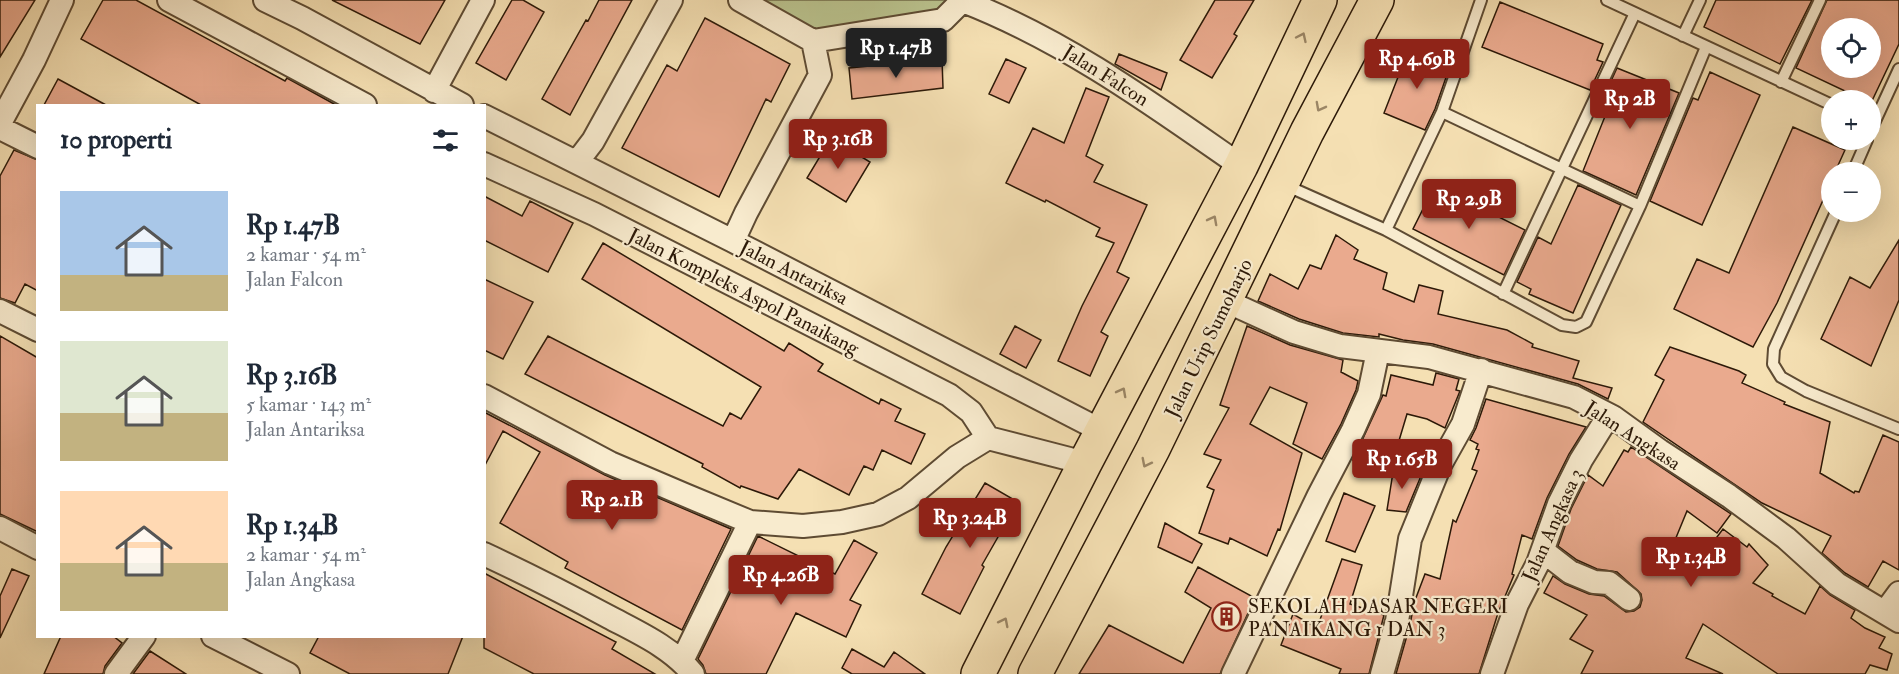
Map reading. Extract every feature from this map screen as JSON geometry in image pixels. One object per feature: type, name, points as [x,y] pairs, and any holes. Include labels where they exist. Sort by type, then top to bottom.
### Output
[{"type":"highway","points":[[978,674],[1085,463],[1241,166],[1320,0]]},
{"type":"highway","name":"Jalan Urip Sumoharjo","points":[[1035,674],[1154,449],[1282,184],[1377,0]]},
{"type":"highway","points":[[1241,166],[1282,184]]},
{"type":"street","points":[[0,123],[34,60],[62,0]]},
{"type":"street","points":[[168,0],[363,104]]},
{"type":"street","points":[[265,0],[308,9],[434,91],[460,104]]},
{"type":"street","points":[[434,91],[483,0]]},
{"type":"street","points":[[577,162],[593,141],[671,0]]},
{"type":"street","points":[[741,0],[813,41],[943,20],[963,0]]},
{"type":"street","name":"Jalan Falcon","points":[[963,0],[1048,39],[1155,105],[1241,166]]},
{"type":"street","points":[[733,241],[820,75],[813,41]]},
{"type":"street","name":"Jalan Antariksa","points":[[486,117],[1102,431]]},
{"type":"street","points":[[0,128],[36,146]]},
{"type":"street","name":"Jalan Kompleks Aspol Panaikang","points":[[486,165],[594,214],[949,395],[971,412],[988,438]]},
{"type":"street","name":"Jalan Angkasa","points":[[1226,301],[1294,332],[1340,346],[1429,357],[1574,397],[1609,415],[1729,496],[1786,537],[1837,584],[1892,616]]},
{"type":"street","points":[[0,311],[36,329]]},
{"type":"street","points":[[1233,674],[1318,495],[1353,430],[1369,394],[1378,351]]},
{"type":"street","points":[[1382,674],[1397,621],[1410,539],[1440,465],[1463,424],[1481,370]]},
{"type":"street","points":[[486,397],[610,463],[750,522],[802,526],[842,522],[878,514],[908,498],[957,457],[988,438],[1085,463]]},
{"type":"street","name":"Jalan Angkasa 3","points":[[1492,674],[1517,604],[1543,551],[1559,504],[1581,460],[1609,415]]},
{"type":"street","points":[[486,555],[546,583],[651,639],[688,667],[750,522]]},
{"type":"street","points":[[0,528],[36,547]]},
{"type":"street","points":[[1543,551],[1570,572],[1594,582],[1609,583],[1629,599]]},
{"type":"street","points":[[1892,616],[1899,593]]},
{"type":"street","points":[[116,674],[143,638]]},
{"type":"street","points":[[217,638],[288,674]]},
{"type":"lane","points":[[1386,230],[1442,112],[1481,0]]},
{"type":"lane","points":[[1607,0],[1821,100]]},
{"type":"lane","points":[[1683,36],[1700,0]]},
{"type":"lane","points":[[1781,82],[1820,0]]},
{"type":"lane","points":[[1503,294],[1635,14]]},
{"type":"lane","points":[[1282,184],[1386,230],[1562,325],[1576,327],[1586,322],[1640,206],[1706,47]]},
{"type":"lane","points":[[1881,107],[1899,69]]},
{"type":"lane","points":[[1442,112],[1640,206]]},
{"type":"lane","points":[[1832,222],[1774,350],[1773,364],[1781,377],[1806,391],[1899,429]]},
{"type":"green space","points":[[750,0],[957,0],[953,9],[818,39]]},
{"type":"building","points":[[0,0],[35,0],[0,57]]},
{"type":"building","points":[[103,0],[136,0],[285,81],[287,78],[334,104],[199,104],[81,39]]},
{"type":"building","points":[[332,0],[445,0],[420,44]]},
{"type":"building","points":[[512,0],[523,0],[544,12],[506,80],[476,63]]},
{"type":"building","points":[[599,0],[632,0],[570,115],[542,99]]},
{"type":"building","points":[[1215,0],[1254,0],[1234,34],[1237,36],[1212,78],[1180,60]]},
{"type":"building","points":[[1716,0],[1812,0],[1780,64],[1704,27]]},
{"type":"building","points":[[1827,0],[1899,0],[1899,44],[1877,90],[1843,90],[1796,68]]},
{"type":"building","points":[[1500,2],[1603,44],[1597,60],[1603,62],[1590,90],[1482,47]]},
{"type":"building","points":[[705,18],[790,64],[771,102],[766,99],[719,197],[622,148],[667,65],[677,71]]},
{"type":"building","points":[[1409,49],[1450,66],[1425,130],[1384,113]]},
{"type":"building","points":[[1119,54],[1167,73],[1161,90],[1115,64]]},
{"type":"building","points":[[942,59],[943,88],[852,99],[849,68]]},
{"type":"building","points":[[1006,59],[1026,68],[1009,103],[989,94]]},
{"type":"building","points":[[1617,68],[1679,93],[1636,195],[1583,171],[1612,99],[1604,96]]},
{"type":"building","points":[[1710,72],[1760,95],[1702,225],[1650,201],[1693,98],[1698,100]]},
{"type":"building","points":[[58,79],[104,104],[45,104]]},
{"type":"building","points":[[1086,88],[1109,97],[1086,156],[1103,165],[1094,182],[1147,205],[1117,272],[1129,278],[1101,332],[1108,336],[1090,376],[1058,361],[1082,306],[1114,243],[1096,236],[1100,228],[1046,200],[1045,202],[1006,183],[1033,128],[1064,143]]},
{"type":"building","points":[[1793,127],[1821,139],[1821,150],[1845,150],[1840,162],[1821,162],[1821,205],[1777,303],[1753,347],[1674,309],[1697,259],[1729,273]]},
{"type":"building","points":[[831,138],[870,162],[846,202],[807,178]]},
{"type":"building","points":[[14,150],[36,159],[36,290],[25,284],[15,303],[0,298],[0,176]]},
{"type":"building","points":[[1435,185],[1525,230],[1504,275],[1413,229]]},
{"type":"building","points":[[1578,185],[1621,205],[1573,313],[1529,294],[1531,289],[1517,282],[1538,237],[1551,244]]},
{"type":"building","points":[[486,197],[522,216],[530,201],[573,223],[548,272],[486,241]]},
{"type":"building","points":[[1336,235],[1358,250],[1354,259],[1387,273],[1383,289],[1414,302],[1419,285],[1443,291],[1438,314],[1507,330],[1533,344],[1532,347],[1579,361],[1573,378],[1612,388],[1608,399],[1578,384],[1433,344],[1379,334],[1379,337],[1343,333],[1299,319],[1258,301],[1270,274],[1298,289],[1310,265],[1321,269]]},
{"type":"building","points":[[1899,240],[1899,300],[1871,366],[1821,339],[1850,277],[1870,288]]},
{"type":"building","points":[[603,243],[784,351],[789,343],[823,364],[818,371],[879,404],[881,399],[901,409],[895,421],[925,434],[911,464],[882,450],[873,470],[864,466],[849,495],[799,469],[778,499],[741,486],[740,488],[702,467],[703,464],[525,374],[548,336],[723,426],[730,413],[741,419],[761,387],[582,279]]},
{"type":"building","points":[[486,280],[533,302],[503,359],[486,351]]},
{"type":"building","points":[[1015,326],[1041,340],[1026,368],[1000,354]]},
{"type":"building","points":[[1247,326],[1290,345],[1343,360],[1341,372],[1358,381],[1341,424],[1322,459],[1293,444],[1307,403],[1270,387],[1250,424],[1302,453],[1280,530],[1278,529],[1267,556],[1230,538],[1228,544],[1199,533],[1214,490],[1207,487],[1221,460],[1204,454],[1229,408],[1220,405]]},
{"type":"building","points":[[0,336],[36,357],[36,531],[0,514]]},
{"type":"building","points":[[1670,347],[1739,371],[1746,375],[1742,383],[1785,402],[1784,404],[1830,422],[1820,473],[1854,493],[1859,492],[1883,435],[1899,442],[1899,570],[1883,561],[1868,587],[1845,573],[1822,553],[1831,536],[1762,503],[1643,422],[1664,380],[1655,375]]},
{"type":"building","points":[[1436,373],[1459,379],[1456,390],[1460,391],[1445,428],[1427,419],[1407,414],[1389,474],[1353,460],[1383,395],[1386,396],[1391,375],[1433,385]]},
{"type":"building","points":[[1486,399],[1586,427],[1569,454],[1547,498],[1532,539],[1522,535],[1512,574],[1514,575],[1498,613],[1479,674],[1396,674],[1414,603],[1425,574],[1440,579],[1453,520],[1456,522],[1477,471],[1472,469],[1479,450],[1476,449],[1478,444],[1470,440]]},
{"type":"building","points":[[486,413],[605,475],[731,529],[682,630],[565,568],[568,562],[500,523],[540,452],[503,431],[486,463]]},
{"type":"building","points":[[1631,447],[1731,514],[1717,533],[1687,511],[1673,545],[1695,566],[1723,529],[1747,547],[1749,544],[1768,565],[1753,583],[1773,594],[1772,596],[1805,614],[1820,586],[1855,610],[1851,618],[1865,628],[1885,637],[1879,648],[1892,654],[1887,670],[1870,665],[1865,674],[1778,674],[1703,624],[1686,658],[1723,674],[1581,674],[1593,651],[1570,639],[1587,615],[1544,593],[1553,576],[1589,594],[1604,596],[1626,612],[1640,607],[1641,594],[1617,572],[1597,569],[1577,560],[1558,546],[1571,509],[1588,475],[1603,486],[1624,450],[1628,452]]},
{"type":"building","points":[[1394,466],[1421,476],[1406,512],[1387,510]]},
{"type":"building","points":[[985,483],[1018,502],[982,565],[984,567],[960,614],[922,594],[946,547]]},
{"type":"building","points":[[1344,493],[1375,506],[1355,552],[1326,541]]},
{"type":"building","points":[[1165,523],[1202,544],[1192,563],[1158,547]]},
{"type":"building","points":[[758,536],[835,574],[854,540],[877,553],[850,600],[861,605],[846,637],[796,613],[766,674],[706,674],[698,659]]},
{"type":"building","points":[[1342,559],[1362,565],[1350,604],[1384,615],[1369,674],[1339,674],[1341,669],[1281,645],[1293,614],[1317,628]]},
{"type":"building","name":"SEKOLAH DASAR NEGERI PANAIKANG 1 DAN 3","points":[[1198,567],[1255,598],[1220,674],[1079,674],[1109,625],[1183,663],[1211,608],[1185,592]]},
{"type":"building","points":[[12,569],[29,576],[0,638],[0,596]]},
{"type":"building","points":[[486,574],[616,642],[612,649],[655,674],[534,674],[484,648]]},
{"type":"building","points":[[60,638],[116,638],[122,643],[105,666],[103,674],[44,674]]},
{"type":"building","points":[[318,638],[462,638],[448,674],[350,674],[310,653]]},
{"type":"building","points":[[852,649],[884,667],[894,652],[925,674],[852,674],[842,668]]},
{"type":"building","points":[[150,651],[186,674],[133,674]]},
{"type":"place","name":"SEKOLAH DASAR NEGERI PANAIKANG 1 DAN 3","points":[[1227,617]]}]
